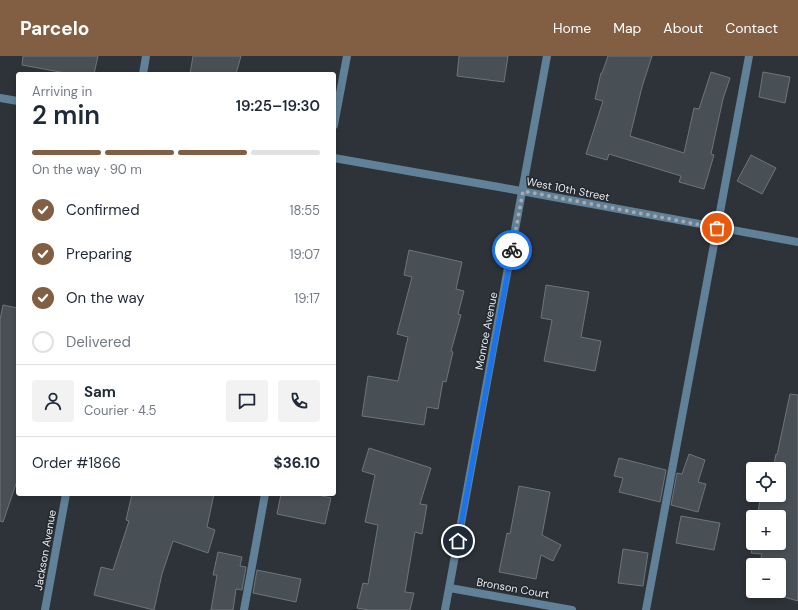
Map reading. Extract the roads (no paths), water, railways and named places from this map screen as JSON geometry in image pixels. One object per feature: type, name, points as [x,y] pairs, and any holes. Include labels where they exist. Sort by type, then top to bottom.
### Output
[{"type":"street","points":[[143,72],[146,56]]},
{"type":"street","points":[[336,115],[347,56]]},
{"type":"street","name":"Monroe Avenue","points":[[446,610],[547,56]]},
{"type":"street","points":[[646,610],[749,56]]},
{"type":"street","points":[[0,98],[16,101]]},
{"type":"street","name":"West 10th Street","points":[[336,158],[798,242]]},
{"type":"street","name":"Jackson Avenue","points":[[45,610],[66,496]]},
{"type":"street","points":[[244,610],[265,496]]},
{"type":"street","name":"Bronson Court","points":[[450,588],[572,610]]}]
